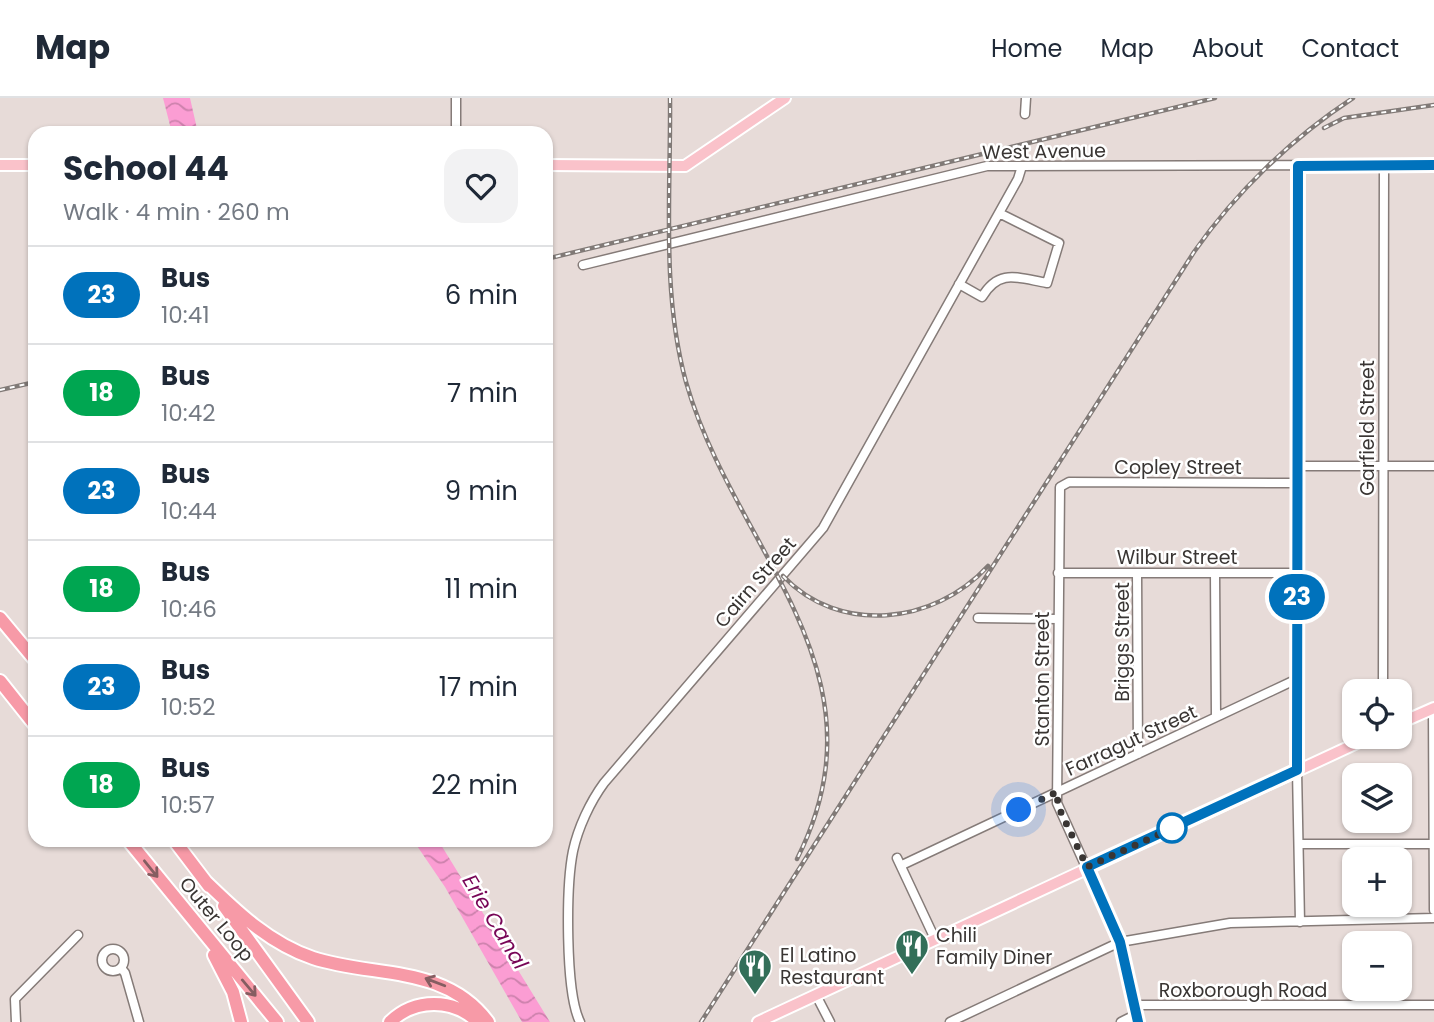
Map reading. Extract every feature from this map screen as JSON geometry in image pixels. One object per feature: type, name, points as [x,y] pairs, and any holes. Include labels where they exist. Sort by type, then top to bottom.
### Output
[{"type":"highway","points":[[0,618],[28,652]]},
{"type":"highway","points":[[0,681],[28,716]]},
{"type":"highway","name":"Outer Loop","points":[[134,847],[278,1022]]},
{"type":"highway","name":"Outer Loop","points":[[179,847],[308,1022]]},
{"type":"highway","points":[[205,881],[252,925],[276,941],[335,964],[433,981],[467,999],[488,1022]]},
{"type":"highway","points":[[174,897],[225,973],[241,1022]]},
{"type":"highway","points":[[390,1022],[407,1010],[430,1004],[460,1009],[478,1022]]},
{"type":"main road","points":[[553,165],[685,166],[785,98]]},
{"type":"main road","points":[[0,165],[28,165]]},
{"type":"main road","points":[[1412,718],[1433,708]]},
{"type":"main road","points":[[758,1022],[1343,749]]},
{"type":"street","points":[[456,98],[456,126]]},
{"type":"street","points":[[1025,114],[1026,98]]},
{"type":"street","name":"Garfield Street","points":[[1383,679],[1384,165]]},
{"type":"street","name":"West Avenue","points":[[583,265],[987,166],[1434,165]]},
{"type":"street","name":"Cairn Street","points":[[580,1022],[572,993],[570,883],[573,852],[583,821],[604,783],[822,528],[999,213],[1022,166]]},
{"type":"street","points":[[1298,166],[1297,770],[1300,922]]},
{"type":"street","points":[[959,284],[982,297],[992,283],[1004,277],[1046,283],[1059,243],[999,213]]},
{"type":"street","points":[[1297,466],[1434,466]]},
{"type":"street","name":"Copley Street","points":[[1061,485],[1069,482],[1297,483]]},
{"type":"street","name":"Stanton Street","points":[[1061,485],[1058,573],[1058,806],[1120,942],[1137,1014]]},
{"type":"street","name":"Wilbur Street","points":[[1058,573],[1297,573]]},
{"type":"street","name":"Briggs Street","points":[[1137,573],[1138,754]]},
{"type":"street","points":[[1215,573],[1216,717]]},
{"type":"street","points":[[978,618],[1058,619]]},
{"type":"street","name":"Farragut Street","points":[[935,939],[899,861],[1057,792],[1297,679]]},
{"type":"street","points":[[1433,708],[1434,910]]},
{"type":"street","points":[[1300,844],[1433,844]]},
{"type":"street","points":[[950,1022],[1120,942],[1212,925],[1434,918]]},
{"type":"street","points":[[16,1022],[15,999],[78,935]]},
{"type":"street","points":[[121,968],[125,973],[139,1022]]},
{"type":"street","points":[[816,995],[830,1022]]},
{"type":"street","name":"Roxborough Road","points":[[1121,1022],[1137,1014],[1434,1005]]},
{"type":"water","points":[[163,98],[190,98],[196,126],[170,126]]},
{"type":"water","points":[[418,847],[442,847],[550,1022],[522,1022],[445,887]]},
{"type":"railway","points":[[670,98],[670,277],[678,348],[686,382],[708,443],[796,613],[817,669],[827,728],[822,791],[797,859]]},
{"type":"railway","points":[[553,257],[1215,98]]},
{"type":"railway","points":[[701,1022],[1194,252],[1228,208],[1266,168],[1308,130],[1353,98]]},
{"type":"railway","points":[[1324,128],[1344,118],[1434,105]]},
{"type":"railway","points":[[0,390],[28,384]]},
{"type":"railway","points":[[783,576],[806,595],[831,608],[858,614],[886,615],[914,611],[941,601],[966,586],[988,566]]},
{"type":"bus line","name":"23","points":[[1138,1022],[1120,942],[1087,867],[1297,770],[1298,166],[1434,165]]},
{"type":"place","name":"Chili Family Diner","points":[[912,976]]},
{"type":"place","name":"El Latino Restaurant","points":[[755,996]]},
{"type":"route","points":[[1019,810],[1057,792],[1058,806],[1087,867],[1175,827],[1172,828]]},
{"type":"water label","name":"Erie Canal","points":[[495,922]]}]
